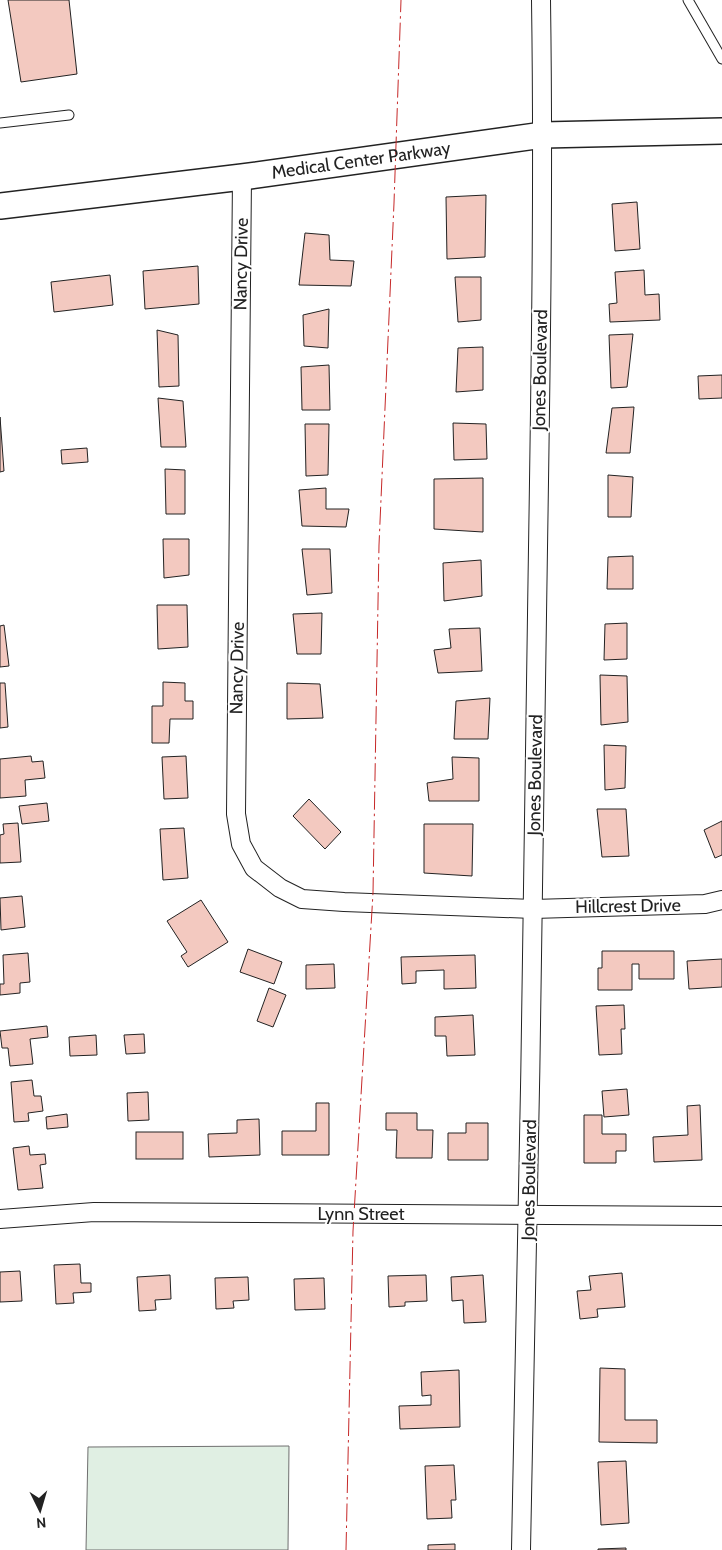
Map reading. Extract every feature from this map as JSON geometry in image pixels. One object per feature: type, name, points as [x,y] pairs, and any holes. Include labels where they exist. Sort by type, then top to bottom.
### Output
[{"type":"main road","name":"Medical Center Parkway","points":[[0,206],[242,177],[543,135],[722,131]]},
{"type":"street","name":"Jones Boulevard","points":[[521,1550],[529,1215],[543,135],[541,0]]},
{"type":"street","name":"Nancy Drive","points":[[242,177],[236,804],[241,844],[254,868],[280,888],[302,899],[533,908]]},
{"type":"street","name":"Hillcrest Drive","points":[[533,908],[705,904],[722,900]]},
{"type":"street","name":"Lynn Street","points":[[0,1220],[94,1212],[722,1216]]},
{"type":"lane","points":[[688,0],[722,59]]},
{"type":"lane","points":[[0,123],[69,115]]},
{"type":"green space","points":[[289,1446],[288,1550],[86,1550],[88,1447]]},
{"type":"building","points":[[8,0],[69,0],[77,74],[21,82]]},
{"type":"building","points":[[486,195],[485,257],[447,259],[446,197]]},
{"type":"building","points":[[637,202],[640,249],[615,251],[612,204]]},
{"type":"building","points":[[305,233],[329,235],[330,260],[354,261],[351,286],[299,285]]},
{"type":"building","points":[[198,266],[199,304],[145,309],[143,271]]},
{"type":"building","points":[[644,270],[645,295],[659,294],[660,320],[610,322],[609,304],[617,303],[615,272]]},
{"type":"building","points":[[110,275],[113,305],[54,312],[51,282]]},
{"type":"building","points":[[455,277],[481,277],[481,320],[458,322]]},
{"type":"building","points":[[329,309],[328,348],[304,346],[303,315]]},
{"type":"building","points":[[157,330],[178,335],[179,386],[159,387]]},
{"type":"building","points":[[633,334],[627,387],[611,388],[609,335]]},
{"type":"building","points":[[483,347],[483,390],[456,392],[458,348]]},
{"type":"building","points":[[329,365],[330,410],[302,410],[301,367]]},
{"type":"building","points":[[722,375],[722,398],[699,399],[698,376]]},
{"type":"building","points":[[158,398],[183,401],[186,447],[161,447]]},
{"type":"building","points":[[634,407],[630,453],[606,453],[612,408]]},
{"type":"building","points":[[0,417],[4,471],[0,472]]},
{"type":"building","points":[[453,423],[486,424],[487,459],[454,460]]},
{"type":"building","points":[[305,424],[329,424],[328,475],[306,476]]},
{"type":"building","points":[[87,448],[88,462],[62,464],[61,450]]},
{"type":"building","points":[[165,469],[185,470],[185,514],[166,514]]},
{"type":"building","points":[[608,475],[633,477],[631,517],[608,517]]},
{"type":"building","points":[[483,478],[483,532],[434,529],[434,479]]},
{"type":"building","points":[[326,488],[326,509],[349,509],[346,527],[302,526],[299,490]]},
{"type":"building","points":[[163,539],[189,539],[189,575],[164,578]]},
{"type":"building","points":[[302,549],[330,549],[332,593],[307,595]]},
{"type":"building","points":[[633,556],[633,589],[607,589],[608,557]]},
{"type":"building","points":[[481,560],[482,596],[444,601],[443,563]]},
{"type":"building","points":[[157,605],[187,605],[188,647],[158,649]]},
{"type":"building","points":[[322,613],[321,654],[297,654],[293,614]]},
{"type":"building","points":[[627,623],[627,659],[604,660],[605,624]]},
{"type":"building","points":[[4,625],[9,666],[0,667],[0,626]]},
{"type":"building","points":[[480,628],[482,671],[438,673],[434,650],[451,648],[449,629]]},
{"type":"building","points":[[600,675],[627,676],[628,722],[601,725]]},
{"type":"building","points":[[163,682],[185,683],[185,701],[193,701],[193,719],[170,719],[169,743],[152,743],[152,706],[163,706]]},
{"type":"building","points":[[0,683],[5,683],[8,727],[0,728]]},
{"type":"building","points":[[287,683],[320,684],[323,718],[287,719]]},
{"type":"building","points":[[490,698],[488,739],[454,739],[456,701]]},
{"type":"building","points":[[604,745],[626,746],[625,788],[605,790]]},
{"type":"building","points":[[31,756],[32,762],[43,761],[45,778],[25,780],[26,796],[0,798],[0,759]]},
{"type":"building","points":[[186,756],[188,798],[164,799],[162,757]]},
{"type":"building","points":[[452,757],[479,758],[479,801],[429,801],[427,783],[453,779]]},
{"type":"building","points":[[309,799],[341,832],[325,849],[293,816]]},
{"type":"building","points":[[47,803],[49,821],[22,824],[19,806]]},
{"type":"building","points":[[597,809],[626,809],[629,856],[602,857]]},
{"type":"building","points":[[722,821],[722,855],[715,858],[704,830]]},
{"type":"building","points":[[18,823],[21,862],[0,863],[0,835],[4,834],[3,824]]},
{"type":"building","points":[[424,824],[473,824],[472,876],[424,873]]},
{"type":"building","points":[[184,828],[188,878],[163,880],[160,829]]},
{"type":"building","points":[[22,896],[25,927],[1,930],[0,898]]},
{"type":"building","points":[[201,900],[228,942],[188,967],[181,956],[187,952],[167,921]]},
{"type":"building","points":[[248,949],[282,962],[274,984],[240,972]]},
{"type":"building","points":[[602,951],[674,951],[674,979],[639,979],[639,964],[632,964],[632,990],[598,990],[598,968],[602,968]]},
{"type":"building","points":[[28,953],[30,982],[20,983],[20,993],[0,995],[0,984],[4,984],[3,955]]},
{"type":"building","points":[[475,955],[476,988],[444,989],[444,970],[416,971],[416,983],[402,984],[401,957]]},
{"type":"building","points":[[722,959],[722,987],[689,989],[687,961]]},
{"type":"building","points":[[334,964],[335,988],[306,989],[306,965]]},
{"type":"building","points":[[269,988],[286,995],[273,1027],[257,1021]]},
{"type":"building","points":[[624,1005],[625,1029],[621,1029],[622,1054],[599,1055],[596,1006]]},
{"type":"building","points":[[473,1015],[475,1055],[447,1056],[446,1036],[435,1036],[435,1017]]},
{"type":"building","points":[[47,1026],[48,1037],[30,1039],[33,1064],[10,1066],[8,1048],[2,1048],[0,1031]]},
{"type":"building","points":[[144,1034],[145,1053],[126,1054],[124,1035]]},
{"type":"building","points":[[96,1035],[97,1055],[70,1056],[69,1037]]},
{"type":"building","points":[[32,1080],[34,1096],[41,1096],[43,1111],[28,1113],[29,1121],[14,1122],[11,1082]]},
{"type":"building","points":[[627,1089],[629,1115],[604,1117],[602,1091]]},
{"type":"building","points":[[148,1092],[149,1120],[128,1121],[127,1093]]},
{"type":"building","points":[[316,1103],[329,1103],[329,1155],[282,1155],[282,1131],[316,1131]]},
{"type":"building","points":[[700,1105],[702,1160],[654,1162],[653,1137],[688,1135],[687,1106]]},
{"type":"building","points":[[386,1113],[417,1113],[417,1130],[433,1130],[432,1158],[396,1158],[397,1130],[386,1130]]},
{"type":"building","points":[[67,1114],[68,1127],[47,1129],[46,1117]]},
{"type":"building","points":[[584,1115],[602,1115],[602,1134],[626,1134],[626,1151],[616,1151],[616,1163],[584,1163]]},
{"type":"building","points":[[259,1119],[260,1155],[209,1157],[208,1134],[237,1133],[237,1120]]},
{"type":"building","points":[[466,1123],[488,1123],[488,1160],[448,1160],[448,1133],[466,1133]]},
{"type":"building","points":[[136,1132],[183,1132],[183,1159],[136,1159]]},
{"type":"building","points":[[29,1146],[30,1155],[45,1154],[46,1164],[40,1165],[43,1188],[18,1190],[13,1148]]},
{"type":"building","points":[[80,1264],[81,1283],[91,1283],[91,1292],[73,1293],[74,1303],[56,1304],[54,1265]]},
{"type":"building","points":[[20,1271],[22,1301],[0,1302],[0,1272]]},
{"type":"building","points":[[622,1273],[625,1307],[597,1309],[598,1317],[580,1319],[577,1291],[591,1290],[589,1276]]},
{"type":"building","points":[[170,1275],[171,1299],[155,1300],[156,1310],[139,1311],[137,1277]]},
{"type":"building","points":[[426,1275],[427,1301],[405,1302],[405,1306],[389,1307],[388,1276]]},
{"type":"building","points":[[483,1275],[486,1322],[464,1323],[463,1300],[452,1301],[451,1277]]},
{"type":"building","points":[[248,1277],[249,1300],[233,1301],[234,1308],[216,1309],[215,1278]]},
{"type":"building","points":[[324,1278],[325,1309],[295,1310],[294,1279]]},
{"type":"building","points":[[600,1368],[625,1369],[625,1420],[657,1420],[657,1443],[599,1442]]},
{"type":"building","points":[[459,1370],[460,1427],[400,1429],[399,1406],[431,1405],[431,1395],[422,1396],[421,1372]]},
{"type":"building","points":[[626,1461],[629,1523],[601,1525],[598,1462]]},
{"type":"building","points":[[454,1465],[456,1500],[451,1500],[452,1518],[427,1519],[425,1466]]},
{"type":"building","points":[[455,1544],[455,1550],[428,1550],[428,1545]]},
{"type":"building","points":[[626,1548],[626,1550],[598,1550],[598,1549]]},
{"type":"power","points":[[346,1550],[353,1231],[373,893],[379,545],[401,0]]}]
